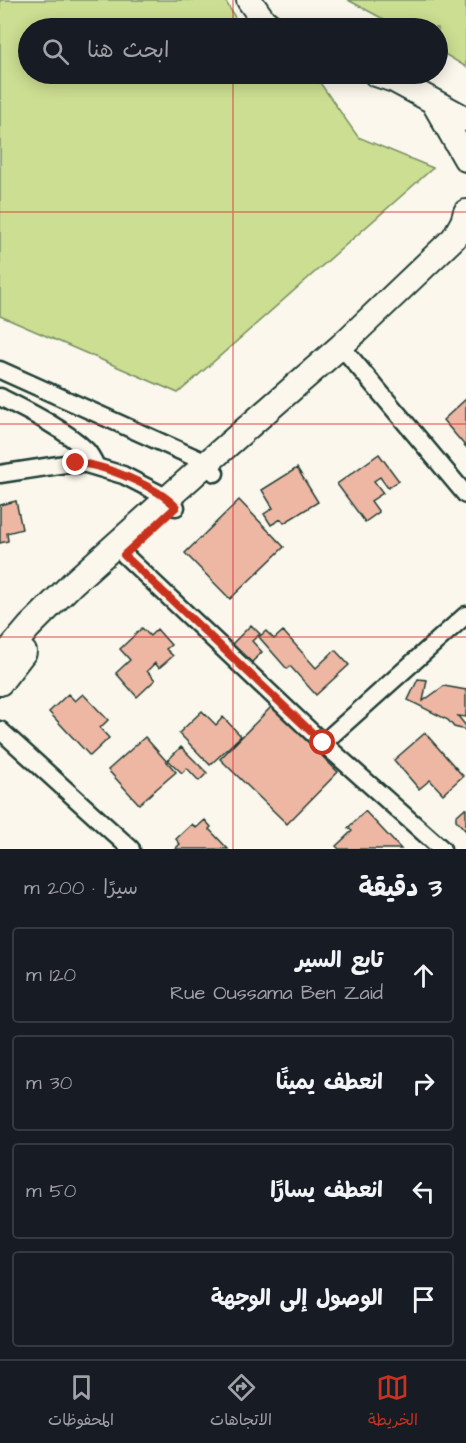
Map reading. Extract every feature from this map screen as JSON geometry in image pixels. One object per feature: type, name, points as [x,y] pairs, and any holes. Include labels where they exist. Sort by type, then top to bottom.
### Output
[{"type":"street","points":[[249,0],[262,18]]},
{"type":"street","points":[[401,84],[466,120]]},
{"type":"street","points":[[434,103],[466,159]]},
{"type":"street","points":[[345,350],[454,238],[466,212]]},
{"type":"street","points":[[0,661],[51,604],[120,550],[466,245]]},
{"type":"street","points":[[345,350],[466,495]]},
{"type":"street","points":[[0,370],[211,468]]},
{"type":"street","points":[[0,397],[74,440],[87,451],[96,466]]},
{"type":"street","points":[[0,474],[65,464],[86,464],[123,475],[172,503]]},
{"type":"street","points":[[0,683],[51,622],[120,550]]},
{"type":"street","points":[[120,550],[323,743],[442,849]]},
{"type":"street","points":[[323,743],[462,625]]},
{"type":"street","points":[[0,730],[131,849]]},
{"type":"green space","points":[[0,0],[225,0],[235,18],[18,18],[18,84],[321,84],[358,137],[433,168],[178,393],[0,316]]},
{"type":"green space","points":[[348,0],[466,0],[466,67],[448,56],[448,18],[381,18]]},
{"type":"building","points":[[466,399],[466,447],[443,420]]},
{"type":"building","points":[[379,454],[399,481],[388,488],[380,477],[374,481],[383,493],[371,501],[379,512],[365,522],[337,484]]},
{"type":"building","points":[[297,468],[318,502],[284,523],[281,519],[271,525],[264,514],[273,508],[262,490]]},
{"type":"building","points":[[239,500],[284,547],[230,599],[185,553]]},
{"type":"building","points":[[16,501],[22,529],[7,533],[8,541],[0,543],[0,505]]},
{"type":"building","points":[[251,625],[260,634],[252,641],[262,652],[251,663],[232,644]]},
{"type":"building","points":[[142,628],[150,636],[157,629],[171,645],[166,649],[173,656],[159,668],[155,663],[147,671],[155,680],[137,697],[116,673],[130,660],[120,649]]},
{"type":"building","points":[[266,631],[274,639],[283,631],[316,668],[335,650],[349,665],[316,695],[290,666],[287,669],[259,637]]},
{"type":"building","points":[[418,679],[427,680],[423,701],[444,686],[466,690],[466,717],[458,716],[466,726],[466,730],[454,727],[448,720],[408,700]]},
{"type":"building","points":[[68,694],[75,701],[83,694],[108,720],[100,728],[109,738],[90,756],[49,712]]},
{"type":"building","points":[[272,706],[338,772],[287,824],[220,759]]},
{"type":"building","points":[[202,711],[216,725],[223,717],[241,736],[210,765],[179,733]]},
{"type":"building","points":[[425,733],[463,776],[443,794],[430,780],[419,789],[394,760]]},
{"type":"building","points":[[145,737],[176,772],[139,804],[108,770]]},
{"type":"building","points":[[181,747],[207,773],[199,781],[187,768],[182,773],[168,760]]},
{"type":"building","points":[[466,809],[466,831],[456,820],[456,816]]},
{"type":"building","points":[[365,811],[401,849],[339,849],[336,846],[352,831],[348,828]]},
{"type":"building","points":[[205,820],[211,827],[209,829],[228,849],[175,849],[180,844],[176,839],[192,824],[196,828]]},
{"type":"route","points":[[76,463],[96,466],[123,475],[168,498],[176,507],[124,555],[323,743]]}]
